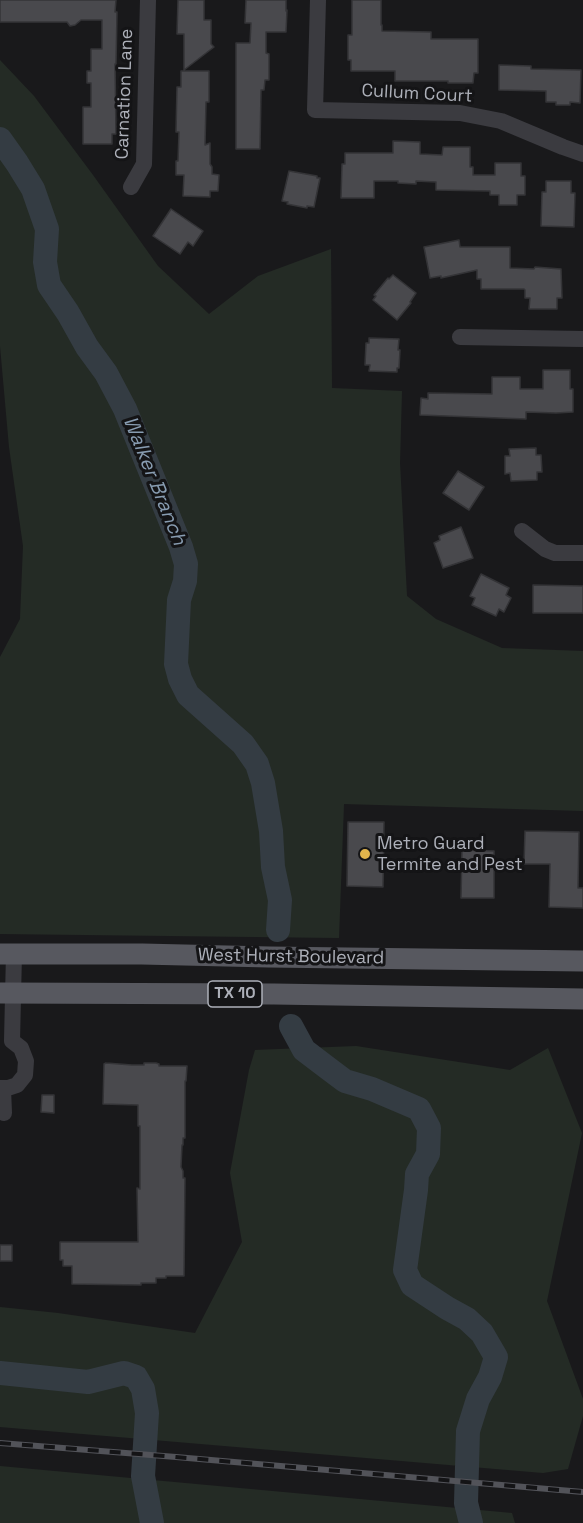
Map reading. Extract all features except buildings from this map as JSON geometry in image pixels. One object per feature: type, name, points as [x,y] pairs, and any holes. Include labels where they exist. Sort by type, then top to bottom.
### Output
[{"type":"main road","name":"West Hurst Boulevard","points":[[7,953],[583,961]]},
{"type":"main road","name":"West Hurst Boulevard","points":[[6,993],[286,994],[583,999]]},
{"type":"street","name":"Carnation Lane","points":[[131,187],[144,164],[148,0]]},
{"type":"street","name":"Cullum Court","points":[[318,0],[315,110],[460,113],[501,122],[583,154]]},
{"type":"street","points":[[460,337],[583,339]]},
{"type":"street","points":[[522,531],[545,549],[555,553],[583,553]]},
{"type":"street","points":[[4,1113],[2,1088],[16,1085],[25,1075],[26,1061],[21,1048],[6,1042],[7,953]]},
{"type":"shaded area","points":[[0,60],[34,96],[158,266],[209,314],[258,276],[331,249],[332,388],[402,391],[400,463],[407,596],[436,619],[502,648],[583,651],[583,811],[344,804],[339,938],[0,934],[0,657],[20,619],[23,546],[9,447],[0,346]]},
{"type":"shaded area","points":[[356,1046],[510,1070],[548,1048],[582,1133],[547,1301],[583,1399],[583,1416],[568,1469],[543,1473],[0,1427],[0,1307],[195,1333],[242,1242],[230,1173],[249,1070],[255,1050]]},
{"type":"shaded area","points":[[0,1466],[512,1513],[515,1523],[0,1523]]},
{"type":"waterway","name":"Walker Branch","points":[[0,139],[33,189],[47,229],[45,262],[49,285],[87,347],[106,373],[125,409],[181,547],[186,564],[185,581],[179,600],[176,664],[188,695],[243,744],[257,764],[263,783],[271,831],[273,867],[280,900],[278,930]]},
{"type":"waterway","name":"Walker Branch","points":[[291,1026],[304,1050],[345,1081],[372,1089],[419,1109],[429,1128],[428,1154],[417,1174],[405,1270],[412,1285],[467,1319],[482,1333],[496,1357],[490,1377],[478,1399],[468,1431],[466,1503],[471,1523]]},
{"type":"waterway","points":[[0,1373],[88,1382],[124,1373],[136,1377],[143,1389],[147,1413],[143,1476],[152,1523]]},
{"type":"railway","points":[[0,1443],[583,1492]]},
{"type":"place","name":"Metro Guard Termite and Pest","points":[[365,854]]}]
